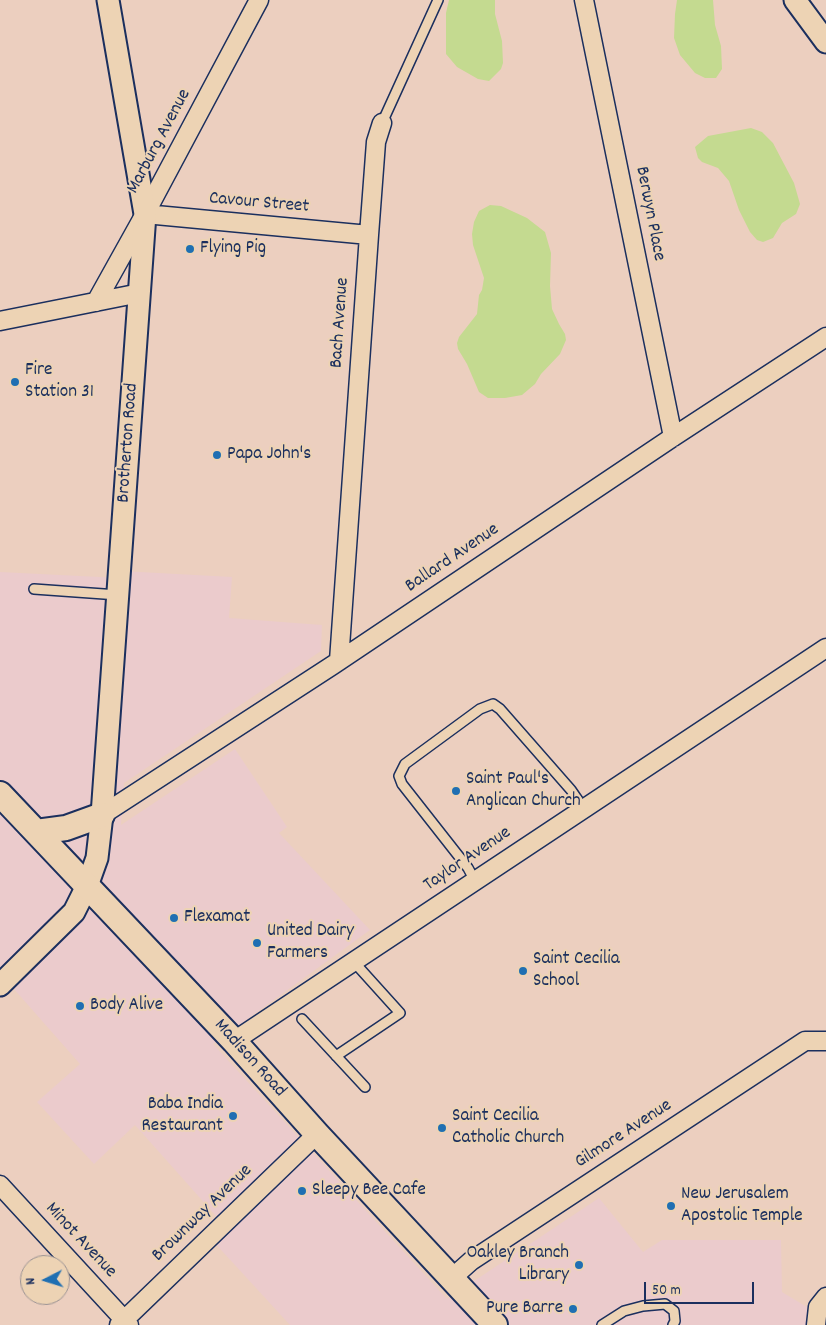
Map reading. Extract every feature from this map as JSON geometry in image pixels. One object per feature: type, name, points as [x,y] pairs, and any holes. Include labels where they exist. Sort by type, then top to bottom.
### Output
[{"type":"main road","name":"Madison Road","points":[[0,794],[234,1041],[317,1134],[495,1325]]},
{"type":"main road","points":[[36,832],[66,828],[102,815]]},
{"type":"street","name":"Brotherton Road","points":[[0,985],[74,912],[87,886],[97,858],[102,815],[145,214],[108,0]]},
{"type":"street","name":"Marburg Avenue","points":[[96,302],[259,0]]},
{"type":"street","name":"Berwyn Place","points":[[584,0],[672,437]]},
{"type":"street","points":[[795,0],[826,42]]},
{"type":"street","name":"Bach Avenue","points":[[339,661],[376,142],[382,123]]},
{"type":"street","name":"Cavour Street","points":[[145,214],[369,235]]},
{"type":"street","points":[[0,321],[140,293]]},
{"type":"street","name":"Ballard Avenue","points":[[102,815],[339,661],[826,336]]},
{"type":"street","name":"Taylor Avenue","points":[[234,1041],[826,648]]},
{"type":"street","name":"Gilmore Avenue","points":[[452,1278],[471,1261],[805,1042],[826,1041]]},
{"type":"street","name":"Brownway Avenue","points":[[124,1323],[317,1134]]},
{"type":"street","name":"Minot Avenue","points":[[0,1185],[124,1323]]},
{"type":"street","points":[[816,1325],[818,1307],[826,1297]]},
{"type":"lane","name":"Bach Avenue","points":[[382,123],[438,0]]},
{"type":"lane","points":[[34,589],[118,595]]},
{"type":"lane","points":[[475,881],[468,868],[402,784],[399,776],[405,764],[424,748],[480,709],[493,704],[500,709],[551,766],[584,809]]},
{"type":"lane","points":[[336,1056],[400,1013],[354,962]]},
{"type":"lane","points":[[302,1019],[365,1086]]},
{"type":"lane","points":[[602,1325],[624,1312],[643,1306],[665,1304],[674,1311],[675,1321],[673,1325]]},
{"type":"shaded area","points":[[121,571],[232,577],[229,618],[322,625],[321,651],[124,783],[121,825],[235,749],[287,827],[279,833],[370,930],[213,1044],[447,1299],[599,1198],[643,1252],[662,1240],[781,1240],[782,1292],[807,1307],[807,1325],[290,1325],[211,1239],[225,1226],[135,1125],[94,1164],[37,1102],[80,1064],[6,980],[0,986],[0,572],[120,578]]},
{"type":"green space","points":[[449,0],[495,0],[495,14],[502,41],[503,63],[501,69],[489,81],[478,79],[457,67],[446,54],[446,13]]},
{"type":"green space","points":[[677,0],[713,0],[715,25],[721,46],[722,69],[716,78],[705,78],[695,73],[680,55],[674,38]]},
{"type":"green space","points":[[751,128],[762,132],[773,143],[794,183],[800,204],[796,214],[782,223],[773,238],[763,242],[757,240],[750,232],[739,210],[729,181],[718,168],[702,162],[698,158],[695,147],[708,136]]},
{"type":"green space","points":[[490,205],[501,206],[527,218],[545,232],[551,253],[550,286],[552,309],[565,334],[566,340],[560,354],[541,374],[535,384],[522,395],[505,398],[488,398],[479,392],[467,364],[458,349],[457,343],[459,337],[477,314],[479,295],[484,278],[473,245],[472,234],[474,222],[479,211]]},
{"type":"place","name":"Flying Pig","points":[[190,249]]},
{"type":"place","name":"Fire Station 31","points":[[15,382]]},
{"type":"place","name":"Papa John's","points":[[217,455]]},
{"type":"place","name":"Saint Paul's Anglican Church","points":[[456,791]]},
{"type":"place","name":"Flexamat","points":[[174,918]]},
{"type":"place","name":"United Dairy Farmers","points":[[257,943]]},
{"type":"place","name":"Saint Cecilia School","points":[[523,971]]},
{"type":"place","name":"Body Alive","points":[[80,1006]]},
{"type":"place","name":"Baba India Restaurant","points":[[233,1116]]},
{"type":"place","name":"Saint Cecilia Catholic Church","points":[[442,1128]]},
{"type":"place","name":"Sleepy Bee Cafe","points":[[302,1191]]},
{"type":"place","name":"New Jerusalem Apostolic Temple","points":[[671,1206]]},
{"type":"place","name":"Oakley Branch Library","points":[[579,1265]]},
{"type":"place","name":"Pure Barre","points":[[573,1309]]}]
